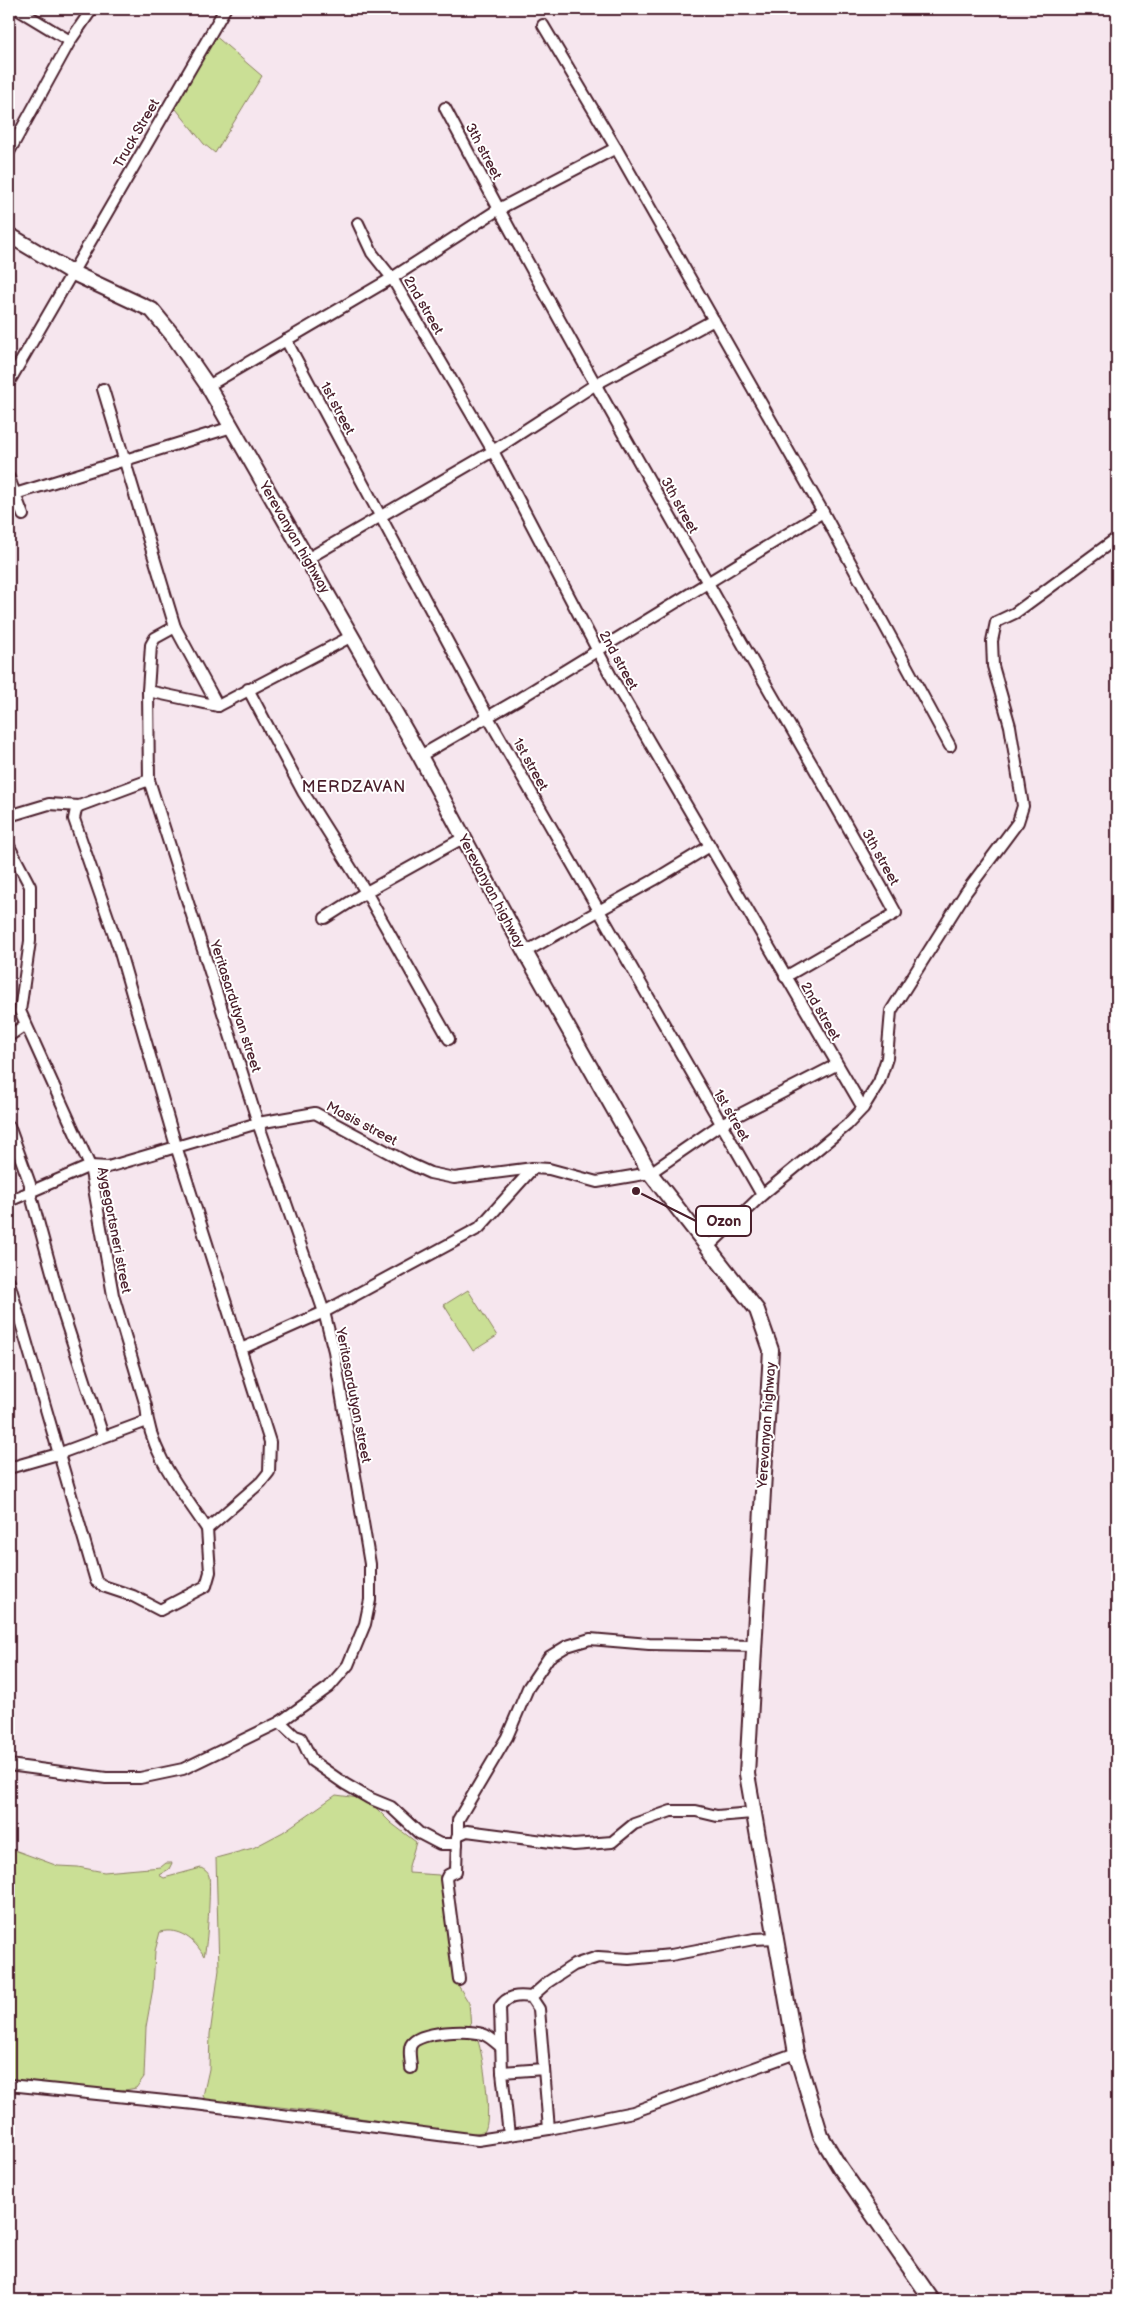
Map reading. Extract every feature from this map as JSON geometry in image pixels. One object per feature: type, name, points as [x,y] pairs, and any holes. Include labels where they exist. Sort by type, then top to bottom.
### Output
[{"type":"main road","name":"Yerevanyan highway","points":[[9,235],[71,272],[152,310],[175,338],[208,386],[352,636],[420,756],[525,952],[650,1173],[757,1310],[771,1350],[747,1774],[752,1813],[796,2053],[821,2136],[839,2166],[932,2300]]},
{"type":"street","points":[[17,9],[70,41]]},
{"type":"street","points":[[9,152],[70,41],[92,9]]},
{"type":"street","name":"Truck Street","points":[[9,382],[225,9]]},
{"type":"street","points":[[543,25],[616,148],[823,512],[950,746]]},
{"type":"street","name":"3th street","points":[[446,108],[499,209],[596,384],[896,913],[785,977]]},
{"type":"street","points":[[208,386],[392,278],[499,209],[616,148]]},
{"type":"street","name":"2nd street","points":[[358,223],[372,253],[392,278],[493,451],[597,650],[836,1065],[863,1108]]},
{"type":"street","points":[[307,559],[493,451],[596,384],[714,320]]},
{"type":"street","name":"1st street","points":[[286,340],[488,717],[598,912],[762,1195]]},
{"type":"street","points":[[103,389],[175,626],[218,706]]},
{"type":"street","points":[[15,494],[232,427]]},
{"type":"street","points":[[9,478],[23,515]]},
{"type":"street","points":[[420,756],[488,717],[823,512]]},
{"type":"street","points":[[708,1247],[762,1195],[847,1126],[863,1108],[879,1082],[887,1058],[891,1011],[966,892],[1018,822],[1022,806],[1010,726],[993,666],[992,641],[996,622],[1015,613],[1117,538]]},
{"type":"street","name":"Yeritasardutyan street","points":[[9,1765],[106,1778],[140,1778],[183,1769],[280,1722],[329,1687],[348,1665],[365,1624],[370,1600],[370,1564],[334,1352],[324,1312],[258,1123],[149,780],[148,691],[151,646],[155,638],[175,626]]},
{"type":"street","points":[[148,691],[218,706],[352,636]]},
{"type":"street","points":[[248,689],[303,792],[366,892],[449,1039]]},
{"type":"street","points":[[9,1282],[96,1581],[103,1586],[133,1596],[160,1610],[206,1586],[210,1572],[207,1529],[261,1482],[268,1472],[270,1442],[176,1146],[119,949],[74,819],[76,809],[80,806],[149,780]]},
{"type":"street","points":[[9,816],[50,804],[80,806]]},
{"type":"street","points":[[325,918],[366,892],[463,838]]},
{"type":"street","name":"Aygegortsneri street","points":[[9,846],[30,886],[30,941],[20,1011],[90,1166],[113,1295],[146,1406],[147,1421],[161,1460],[207,1529]]},
{"type":"street","points":[[525,952],[598,912],[710,846]]},
{"type":"street","points":[[9,1036],[25,1025]]},
{"type":"street","points":[[650,1173],[721,1124],[836,1065]]},
{"type":"street","name":"Masis street","points":[[9,1201],[90,1166],[108,1167],[258,1123],[315,1113],[410,1164],[430,1173],[454,1178],[533,1168],[549,1169],[597,1182],[650,1173]]},
{"type":"street","points":[[9,1126],[30,1184],[30,1192],[64,1316],[103,1436]]},
{"type":"street","points":[[241,1348],[324,1312],[479,1228],[533,1168]]},
{"type":"street","points":[[9,1468],[58,1454],[147,1421]]},
{"type":"street","points":[[459,1979],[446,1879],[448,1875],[456,1871],[458,1820],[507,1737],[528,1688],[549,1657],[567,1646],[590,1639],[649,1644],[755,1646]]},
{"type":"street","points":[[280,1722],[295,1736],[300,1738],[312,1761],[369,1798],[391,1807],[419,1833],[440,1844],[457,1839],[467,1831],[574,1845],[612,1842],[634,1824],[671,1811],[696,1811],[718,1816],[752,1813]]},
{"type":"street","points":[[509,2135],[502,2072],[500,2007],[510,1997],[531,1997],[548,1982],[574,1965],[598,1958],[628,1960],[646,1958],[754,1939],[775,1938]]},
{"type":"street","points":[[531,1997],[539,2009],[549,2129]]},
{"type":"street","points":[[411,2068],[410,2047],[415,2040],[430,2034],[458,2032],[484,2034],[501,2046]]},
{"type":"street","points":[[9,2085],[195,2104],[478,2140],[549,2129],[633,2112],[796,2053]]},
{"type":"street","points":[[502,2072],[544,2069]]},
{"type":"green space","points":[[213,34],[262,76],[215,153],[204,144],[172,104]]},
{"type":"green space","points":[[468,1290],[497,1336],[473,1351],[444,1305]]},
{"type":"green space","points":[[336,1795],[359,1798],[373,1805],[391,1823],[416,1842],[409,1866],[409,1873],[439,1875],[453,1977],[469,2003],[471,2027],[435,2032],[415,2046],[429,2037],[468,2037],[478,2041],[484,2073],[488,2115],[487,2126],[484,2132],[466,2134],[312,2111],[219,2102],[205,2099],[203,2096],[209,2069],[210,2034],[219,1970],[216,1858],[253,1848],[283,1832]]},
{"type":"green space","points":[[9,1848],[58,1866],[78,1867],[104,1872],[161,1867],[166,1863],[172,1863],[169,1869],[159,1875],[164,1878],[201,1868],[208,1873],[209,1903],[204,1956],[186,1936],[174,1931],[160,1932],[155,1951],[153,1988],[146,2027],[144,2077],[136,2088],[94,2090],[9,2079]]},
{"type":"place","name":"Ozon","points":[[636,1191]]},
{"type":"district","name":"MERDZAVAN","points":[[354,786]]}]
